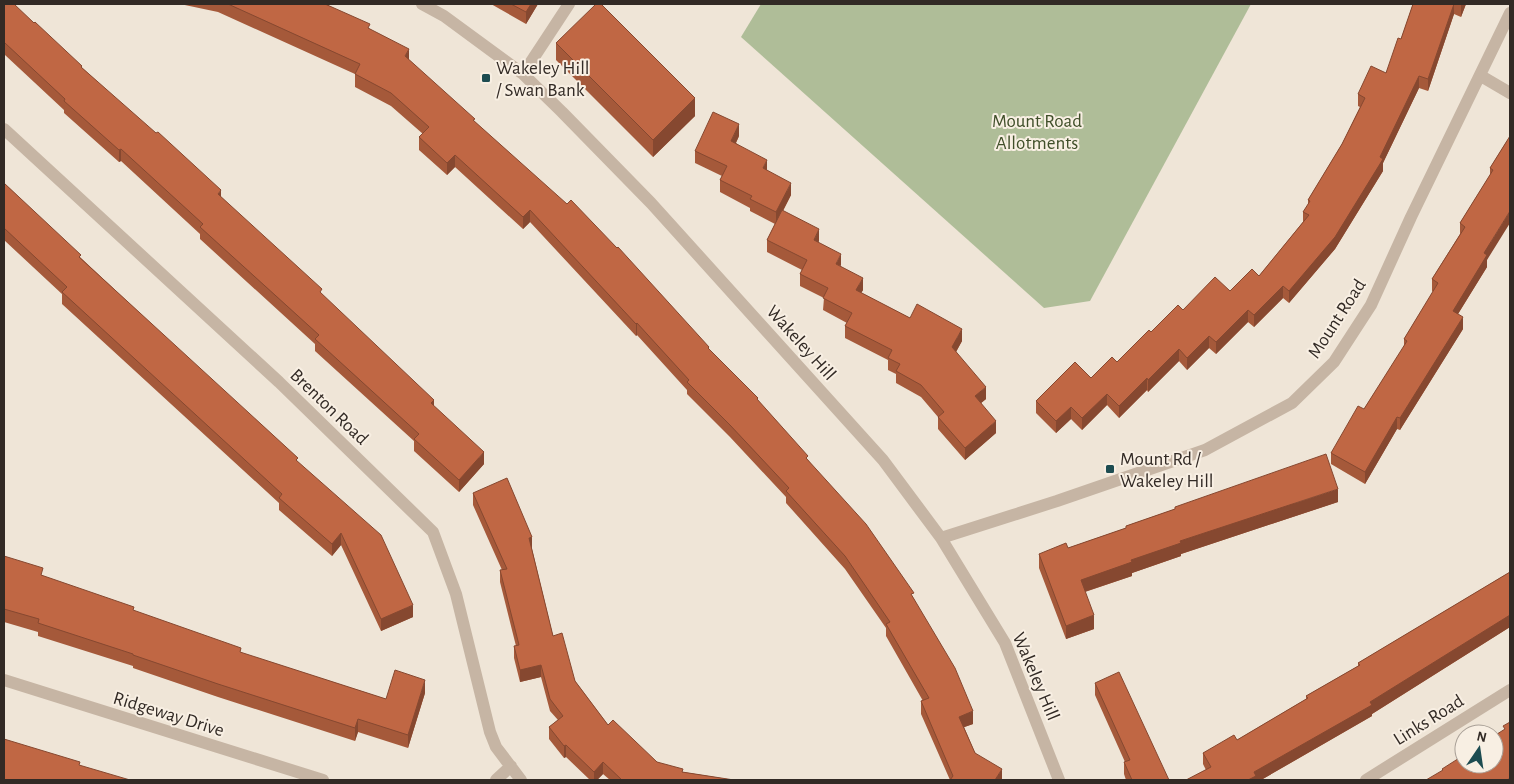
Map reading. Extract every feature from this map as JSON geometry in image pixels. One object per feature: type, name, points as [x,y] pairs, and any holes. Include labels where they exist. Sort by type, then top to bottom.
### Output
[{"type":"street","name":"Wakeley Hill","points":[[422,4],[444,16],[522,74],[569,119],[651,203],[883,460],[941,538],[1005,643],[1058,780]]},
{"type":"street","points":[[522,74],[569,4]]},
{"type":"street","name":"Mount Road","points":[[941,538],[1205,450],[1292,403],[1334,362],[1371,305],[1411,217],[1510,13]]},
{"type":"street","points":[[1481,76],[1510,93]]},
{"type":"street","name":"Brenton Road","points":[[4,129],[278,382],[433,532],[456,594],[490,732],[496,746],[521,780]]},
{"type":"street","name":"Ridgeway Drive","points":[[4,680],[323,780]]},
{"type":"street","name":"Links Road","points":[[1366,780],[1510,690]]},
{"type":"street","points":[[496,780],[511,766]]},
{"type":"green space","name":"Mount Road Allotments","points":[[761,4],[1251,4],[1090,301],[1044,308],[741,37]]},
{"type":"building","points":[[4,4],[14,4],[35,22],[81,67],[156,133],[158,132],[221,190],[218,194],[322,289],[320,292],[434,400],[431,403],[484,452],[459,480],[414,439],[419,434],[315,339],[319,335],[200,227],[203,224],[121,149],[119,150],[64,101],[65,99],[4,44]]},
{"type":"building","points":[[228,4],[325,4],[370,24],[368,28],[409,49],[405,56],[567,204],[571,200],[618,247],[708,348],[758,398],[808,456],[806,458],[866,524],[914,593],[911,594],[955,668],[973,711],[959,717],[975,753],[1002,769],[995,780],[950,780],[953,776],[921,701],[929,698],[886,624],[890,622],[845,556],[786,491],[789,488],[687,382],[689,380],[637,323],[530,210],[523,217],[455,155],[447,163],[419,137],[429,127],[391,93],[355,74],[360,64]]},
{"type":"building","points":[[511,4],[531,4],[526,12]]},
{"type":"building","points":[[596,4],[601,4],[695,98],[653,140],[556,43]]},
{"type":"building","points":[[1413,4],[1454,4],[1428,79],[1419,76],[1380,157],[1383,159],[1335,237],[1289,291],[1283,286],[1254,315],[1248,310],[1216,342],[1209,336],[1187,358],[1179,349],[1119,406],[1107,394],[1082,418],[1071,407],[1056,421],[1036,401],[1075,362],[1091,378],[1112,357],[1117,362],[1149,330],[1151,332],[1178,305],[1183,310],[1215,277],[1230,291],[1252,269],[1259,276],[1309,215],[1303,212],[1310,201],[1308,200],[1342,144],[1365,98],[1358,94],[1371,66],[1386,73],[1398,38],[1401,39]]},
{"type":"building","points":[[713,112],[739,124],[731,141],[767,160],[763,168],[791,183],[776,212],[750,199],[752,196],[720,180],[727,166],[695,151]]},
{"type":"building","points":[[1510,136],[1510,211],[1484,253],[1487,255],[1453,311],[1463,317],[1400,418],[1397,417],[1365,472],[1331,453],[1358,406],[1364,409],[1407,341],[1404,339],[1438,283],[1432,279],[1465,227],[1460,223],[1493,170],[1490,168]]},
{"type":"building","points":[[4,183],[81,255],[79,257],[298,458],[296,460],[381,535],[413,605],[381,619],[341,533],[332,544],[279,498],[282,494],[62,292],[67,287],[4,228]]},
{"type":"building","points":[[782,210],[819,229],[814,240],[841,254],[836,264],[863,278],[856,290],[910,318],[917,304],[962,329],[952,347],[986,387],[975,396],[996,421],[965,448],[938,417],[944,412],[921,385],[896,371],[900,364],[888,358],[892,350],[845,326],[852,313],[823,298],[828,288],[800,274],[807,260],[767,240]]},
{"type":"building","points":[[1326,454],[1338,489],[1180,541],[1181,543],[1081,580],[1094,615],[1066,626],[1039,554],[1066,543],[1068,548],[1126,528],[1126,526],[1175,509],[1175,507]]},
{"type":"building","points":[[507,478],[532,537],[529,538],[553,636],[562,633],[575,681],[608,725],[613,720],[657,762],[683,769],[682,772],[734,780],[622,780],[603,762],[594,772],[566,745],[564,746],[549,727],[563,716],[550,699],[541,665],[520,670],[514,646],[519,645],[500,570],[507,569],[473,493]]},
{"type":"building","points":[[4,556],[43,568],[41,575],[134,607],[133,610],[241,648],[240,652],[386,699],[395,670],[425,680],[408,735],[358,719],[355,728],[38,623],[39,619],[4,609]]},
{"type":"building","points":[[1510,572],[1510,615],[1370,702],[1372,705],[1254,772],[1256,776],[1248,780],[1186,780],[1211,767],[1203,753],[1234,735],[1237,740],[1308,698],[1306,696],[1360,665],[1358,663]]},
{"type":"building","points":[[1119,672],[1169,780],[1132,780],[1124,762],[1130,760],[1095,683]]},
{"type":"building","points":[[1510,722],[1510,778],[1507,780],[1426,780],[1454,761],[1454,774],[1504,774],[1504,725]]},
{"type":"building","points":[[4,739],[80,762],[79,765],[130,780],[4,780]]},
{"type":"place","name":"Wakeley Hill / Swan Bank","points":[[486,78]]},
{"type":"place","name":"Mount Rd / Wakeley Hill","points":[[1110,469]]}]
